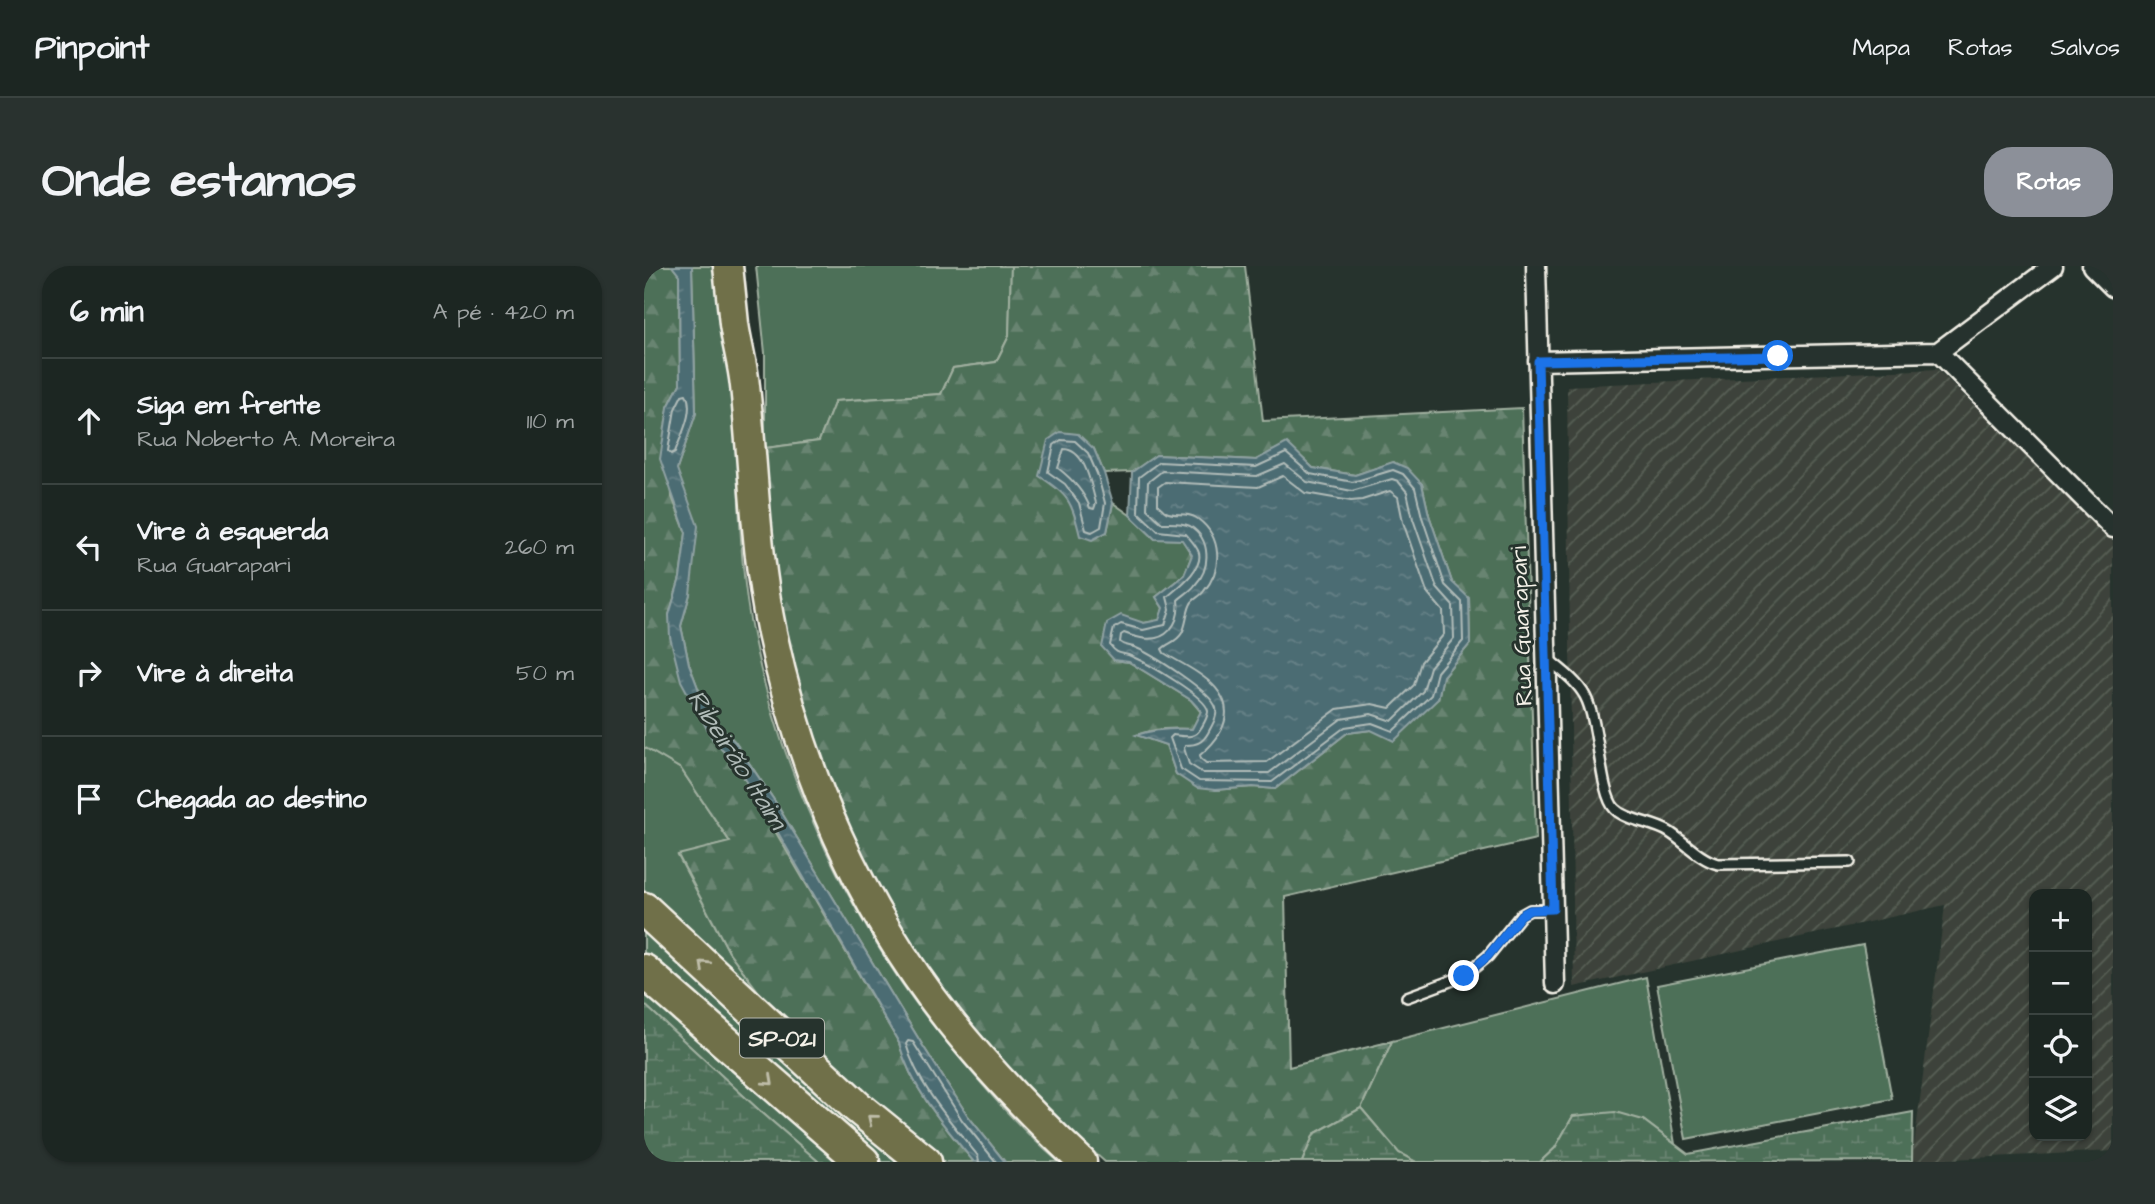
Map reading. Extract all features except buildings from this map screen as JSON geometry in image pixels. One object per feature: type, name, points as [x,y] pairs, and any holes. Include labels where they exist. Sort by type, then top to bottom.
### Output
[{"type":"highway","points":[[729,266],[734,322],[745,382],[760,566],[772,634],[796,727],[831,822],[876,910],[922,984],[1009,1091],[1082,1162]]},
{"type":"highway","points":[[745,382],[749,358],[746,266]]},
{"type":"highway","name":"SP-021","points":[[644,909],[856,1106],[925,1162]]},
{"type":"highway","name":"SP-021","points":[[644,971],[863,1162]]},
{"type":"street","name":"Rua Guarapari","points":[[1536,266],[1555,984]]},
{"type":"street","points":[[1538,361],[1938,352],[2053,266]]},
{"type":"street","points":[[2092,266],[2113,287]]},
{"type":"street","points":[[1938,352],[2113,528]]},
{"type":"lane","points":[[1546,657],[1577,685],[1586,697],[1596,724],[1608,799],[1616,810],[1629,818],[1657,825],[1684,841],[1709,862],[1850,862]]},
{"type":"lane","points":[[1407,997],[1464,976],[1488,956],[1521,915],[1530,910],[1553,909]]},
{"type":"shaded area","points":[[1937,369],[2113,541],[2113,1151],[1912,1161],[1945,905],[1574,987],[1567,386]]},
{"type":"green space","points":[[644,266],[672,266],[679,275],[680,384],[668,407],[672,497],[686,533],[680,578],[669,615],[713,740],[737,766],[899,1043],[904,1060],[920,1091],[974,1162],[945,1162],[785,1027],[729,952],[678,855],[730,842],[681,769],[644,747]]},
{"type":"green space","points":[[692,266],[722,266],[749,614],[776,723],[808,809],[847,892],[909,994],[998,1102],[1059,1162],[1005,1162],[968,1116],[774,800],[735,742],[703,701],[689,664],[681,626],[690,594],[677,469],[696,413]]},
{"type":"green space","points":[[756,266],[1011,266],[1009,336],[996,362],[953,368],[941,394],[835,401],[819,441],[765,448],[765,353]]},
{"type":"green space","points":[[1011,266],[1245,266],[1263,421],[1522,408],[1536,839],[1285,897],[1289,1067],[1392,1041],[1361,1108],[1314,1134],[1302,1162],[1105,1162],[1049,1111],[997,1057],[932,976],[874,878],[827,772],[792,665],[780,612],[772,551],[765,448],[819,441],[835,401],[941,394],[953,368],[996,362],[1009,336]],"holes":[[[1287,444],[1313,468],[1355,475],[1394,462],[1422,484],[1429,515],[1452,582],[1469,599],[1470,644],[1443,676],[1438,699],[1371,730],[1347,733],[1275,789],[1253,787],[1215,790],[1176,774],[1166,745],[1137,735],[1164,729],[1192,729],[1201,712],[1191,700],[1129,662],[1114,660],[1144,623],[1160,620],[1163,608],[1156,597],[1184,575],[1192,555],[1182,539],[1155,539],[1113,503],[1107,532],[1073,507],[1060,489],[1094,449],[1104,473],[1132,472],[1157,455],[1256,460]]]},
{"type":"green space","points":[[644,747],[681,769],[730,842],[678,856],[729,952],[785,1027],[945,1162],[819,1162],[644,1004]]},
{"type":"green space","points":[[1863,945],[1892,1099],[1686,1139],[1657,985]]},
{"type":"green space","points":[[1646,977],[1675,1144],[1643,1120],[1573,1116],[1555,1148],[1540,1162],[1416,1162],[1399,1153],[1361,1108],[1392,1041]]},
{"type":"green space","points":[[644,1004],[759,1110],[819,1162],[644,1162]]},
{"type":"green space","points":[[1361,1108],[1399,1153],[1416,1162],[1302,1162],[1314,1134]]},
{"type":"green space","points":[[1615,1112],[1643,1120],[1688,1154],[1913,1112],[1912,1161],[1540,1162],[1555,1148],[1573,1116]]},
{"type":"water","name":"Ribeirão Itaim","points":[[672,266],[692,266],[696,413],[677,469],[698,526],[690,594],[681,626],[689,664],[703,701],[735,742],[774,800],[968,1116],[1005,1162],[974,1162],[930,1106],[904,1060],[899,1043],[769,817],[737,766],[713,740],[681,681],[670,637],[669,615],[680,578],[686,533],[660,459],[668,407],[680,384],[679,275]]},
{"type":"water","points":[[1060,432],[1078,434],[1094,449],[1113,503],[1107,532],[1092,540],[1080,536],[1068,500],[1039,476],[1048,440]]},
{"type":"water","points":[[1287,443],[1313,468],[1355,475],[1393,462],[1407,468],[1422,484],[1429,515],[1452,582],[1469,598],[1470,644],[1443,676],[1438,699],[1394,741],[1371,730],[1347,733],[1275,789],[1197,788],[1176,774],[1166,745],[1136,735],[1164,729],[1192,729],[1201,711],[1191,700],[1129,662],[1114,660],[1102,647],[1107,623],[1121,615],[1144,623],[1159,620],[1163,608],[1156,597],[1184,575],[1192,555],[1182,540],[1155,539],[1130,515],[1132,472],[1156,455],[1256,460]]},
{"type":"route","points":[[1464,976],[1488,956],[1521,915],[1530,910],[1553,909],[1538,361],[1778,356]]}]
